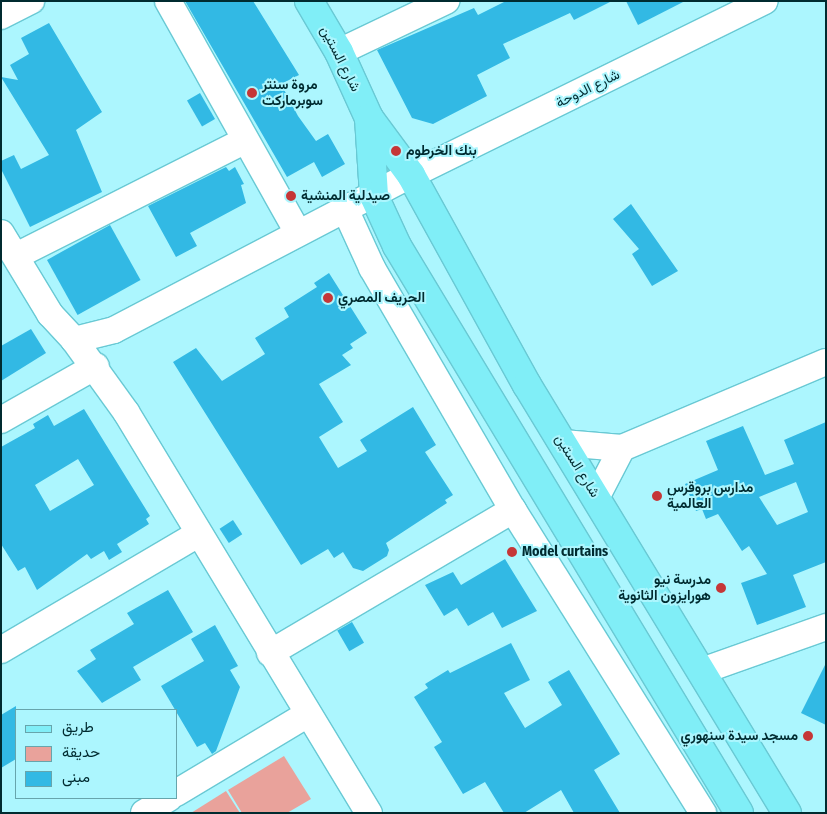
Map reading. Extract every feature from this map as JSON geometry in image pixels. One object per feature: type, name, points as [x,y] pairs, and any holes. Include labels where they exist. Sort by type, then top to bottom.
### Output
[{"type":"main road","name":"شارع الستين","points":[[309,1],[340,52],[369,118],[411,175],[527,385],[787,813]]},
{"type":"main road","name":"شارع الستين","points":[[369,118],[374,196],[396,246],[492,409],[739,813]]},
{"type":"street","points":[[1,16],[31,1]]},
{"type":"street","points":[[168,1],[244,141],[298,233]]},
{"type":"street","points":[[340,52],[446,1]]},
{"type":"street","name":"شارع الدوحة","points":[[74,340],[114,330],[411,175],[764,1]]},
{"type":"street","points":[[16,256],[244,141]]},
{"type":"street","points":[[345,209],[377,277],[513,510],[703,813]]},
{"type":"street","points":[[1,232],[50,314],[96,366],[369,813]]},
{"type":"street","points":[[563,443],[622,448],[826,362]]},
{"type":"street","points":[[1,420],[96,366]]},
{"type":"street","points":[[596,496],[622,448]]},
{"type":"street","points":[[270,653],[513,510]]},
{"type":"street","points":[[1,650],[198,534]]},
{"type":"street","points":[[702,671],[826,627]]},
{"type":"street","points":[[178,793],[308,714]]},
{"type":"street","points":[[145,813],[167,799]]},
{"type":"green space","points":[[284,756],[311,799],[287,813],[242,813],[228,790]]},
{"type":"green space","points":[[226,791],[240,813],[191,813]]},
{"type":"building","points":[[185,1],[253,1],[299,75],[281,84],[298,116],[316,141],[328,134],[345,164],[322,177],[314,162],[287,177]]},
{"type":"building","points":[[506,1],[612,1],[574,20],[570,13],[503,44],[510,58],[477,75],[487,96],[433,124],[412,118],[377,50],[474,8],[478,15]]},
{"type":"building","points":[[626,1],[685,1],[638,25]]},
{"type":"building","points":[[49,23],[102,112],[76,130],[102,192],[30,227],[1,169],[1,161],[14,155],[21,169],[49,155],[1,77],[18,80],[10,65],[29,54],[21,38]]},
{"type":"building","points":[[200,93],[215,119],[202,126],[187,101]]},
{"type":"building","points":[[226,167],[229,171],[235,167],[244,184],[241,185],[246,203],[190,233],[197,246],[176,257],[148,206]]},
{"type":"building","points":[[631,204],[678,271],[652,286],[632,254],[639,249],[613,219]]},
{"type":"building","points":[[110,225],[141,280],[78,315],[47,260]]},
{"type":"building","points":[[329,273],[367,333],[350,344],[353,348],[342,355],[351,365],[319,384],[343,422],[319,437],[338,468],[367,451],[360,440],[413,407],[436,445],[425,452],[453,495],[445,500],[447,503],[386,543],[389,550],[387,556],[363,571],[353,568],[343,552],[334,558],[328,549],[301,565],[173,362],[196,348],[222,381],[265,354],[255,338],[289,317],[284,308],[317,287],[314,283]]},
{"type":"building","points":[[31,329],[46,353],[1,381],[1,346]]},
{"type":"building","points":[[84,409],[150,516],[146,519],[149,524],[117,544],[122,552],[109,560],[104,551],[91,559],[87,554],[37,590],[25,567],[18,571],[1,544],[1,447],[35,428],[33,424],[48,415],[54,426]],"holes":[[[78,459],[94,485],[50,511],[35,485]]]},
{"type":"building","points":[[826,422],[826,562],[793,575],[806,607],[757,625],[741,583],[767,574],[749,546],[742,551],[718,514],[706,519],[702,509],[696,511],[685,484],[718,470],[706,441],[743,426],[765,475],[794,464],[784,440]],"holes":[[[796,482],[808,512],[777,525],[759,497]]]},
{"type":"building","points":[[233,520],[242,534],[229,543],[220,529]]},
{"type":"building","points":[[505,559],[537,611],[502,628],[493,612],[468,626],[457,608],[444,616],[425,585],[453,572],[461,585]]},
{"type":"building","points":[[168,590],[193,632],[133,667],[141,680],[102,703],[77,671],[96,659],[90,650],[134,624],[127,613]]},
{"type":"building","points":[[352,622],[364,643],[349,651],[337,630]]},
{"type":"building","points":[[215,625],[238,666],[230,670],[240,687],[216,751],[212,754],[205,743],[197,747],[178,715],[178,709],[175,709],[161,686],[204,661],[191,639]]},
{"type":"building","points":[[511,643],[530,680],[504,693],[525,728],[562,705],[548,682],[569,670],[620,754],[594,770],[620,813],[574,813],[561,790],[524,813],[504,813],[485,782],[463,794],[434,747],[442,742],[414,697],[428,688],[425,684],[448,670],[450,673]]},
{"type":"building","points":[[826,663],[826,725],[801,713]]},
{"type":"building","points":[[16,706],[15,760],[1,768],[1,715]]},
{"type":"place","name":"مروة سنتر سوبرماركت","points":[[252,93]]},
{"type":"place","name":"بنك الخرطوم","points":[[396,151]]},
{"type":"place","name":"صيدلية المنشية","points":[[291,196]]},
{"type":"place","name":"الحريف المصري","points":[[328,298]]},
{"type":"place","name":"مدارس بروقرس العالمية","points":[[657,496]]},
{"type":"place","name":"Model curtains","points":[[512,552]]},
{"type":"place","name":"مدرسة نيو هورايزون الثانوية","points":[[721,588]]},
{"type":"place","name":"مسجد سيدة سنهوري","points":[[808,736]]}]
